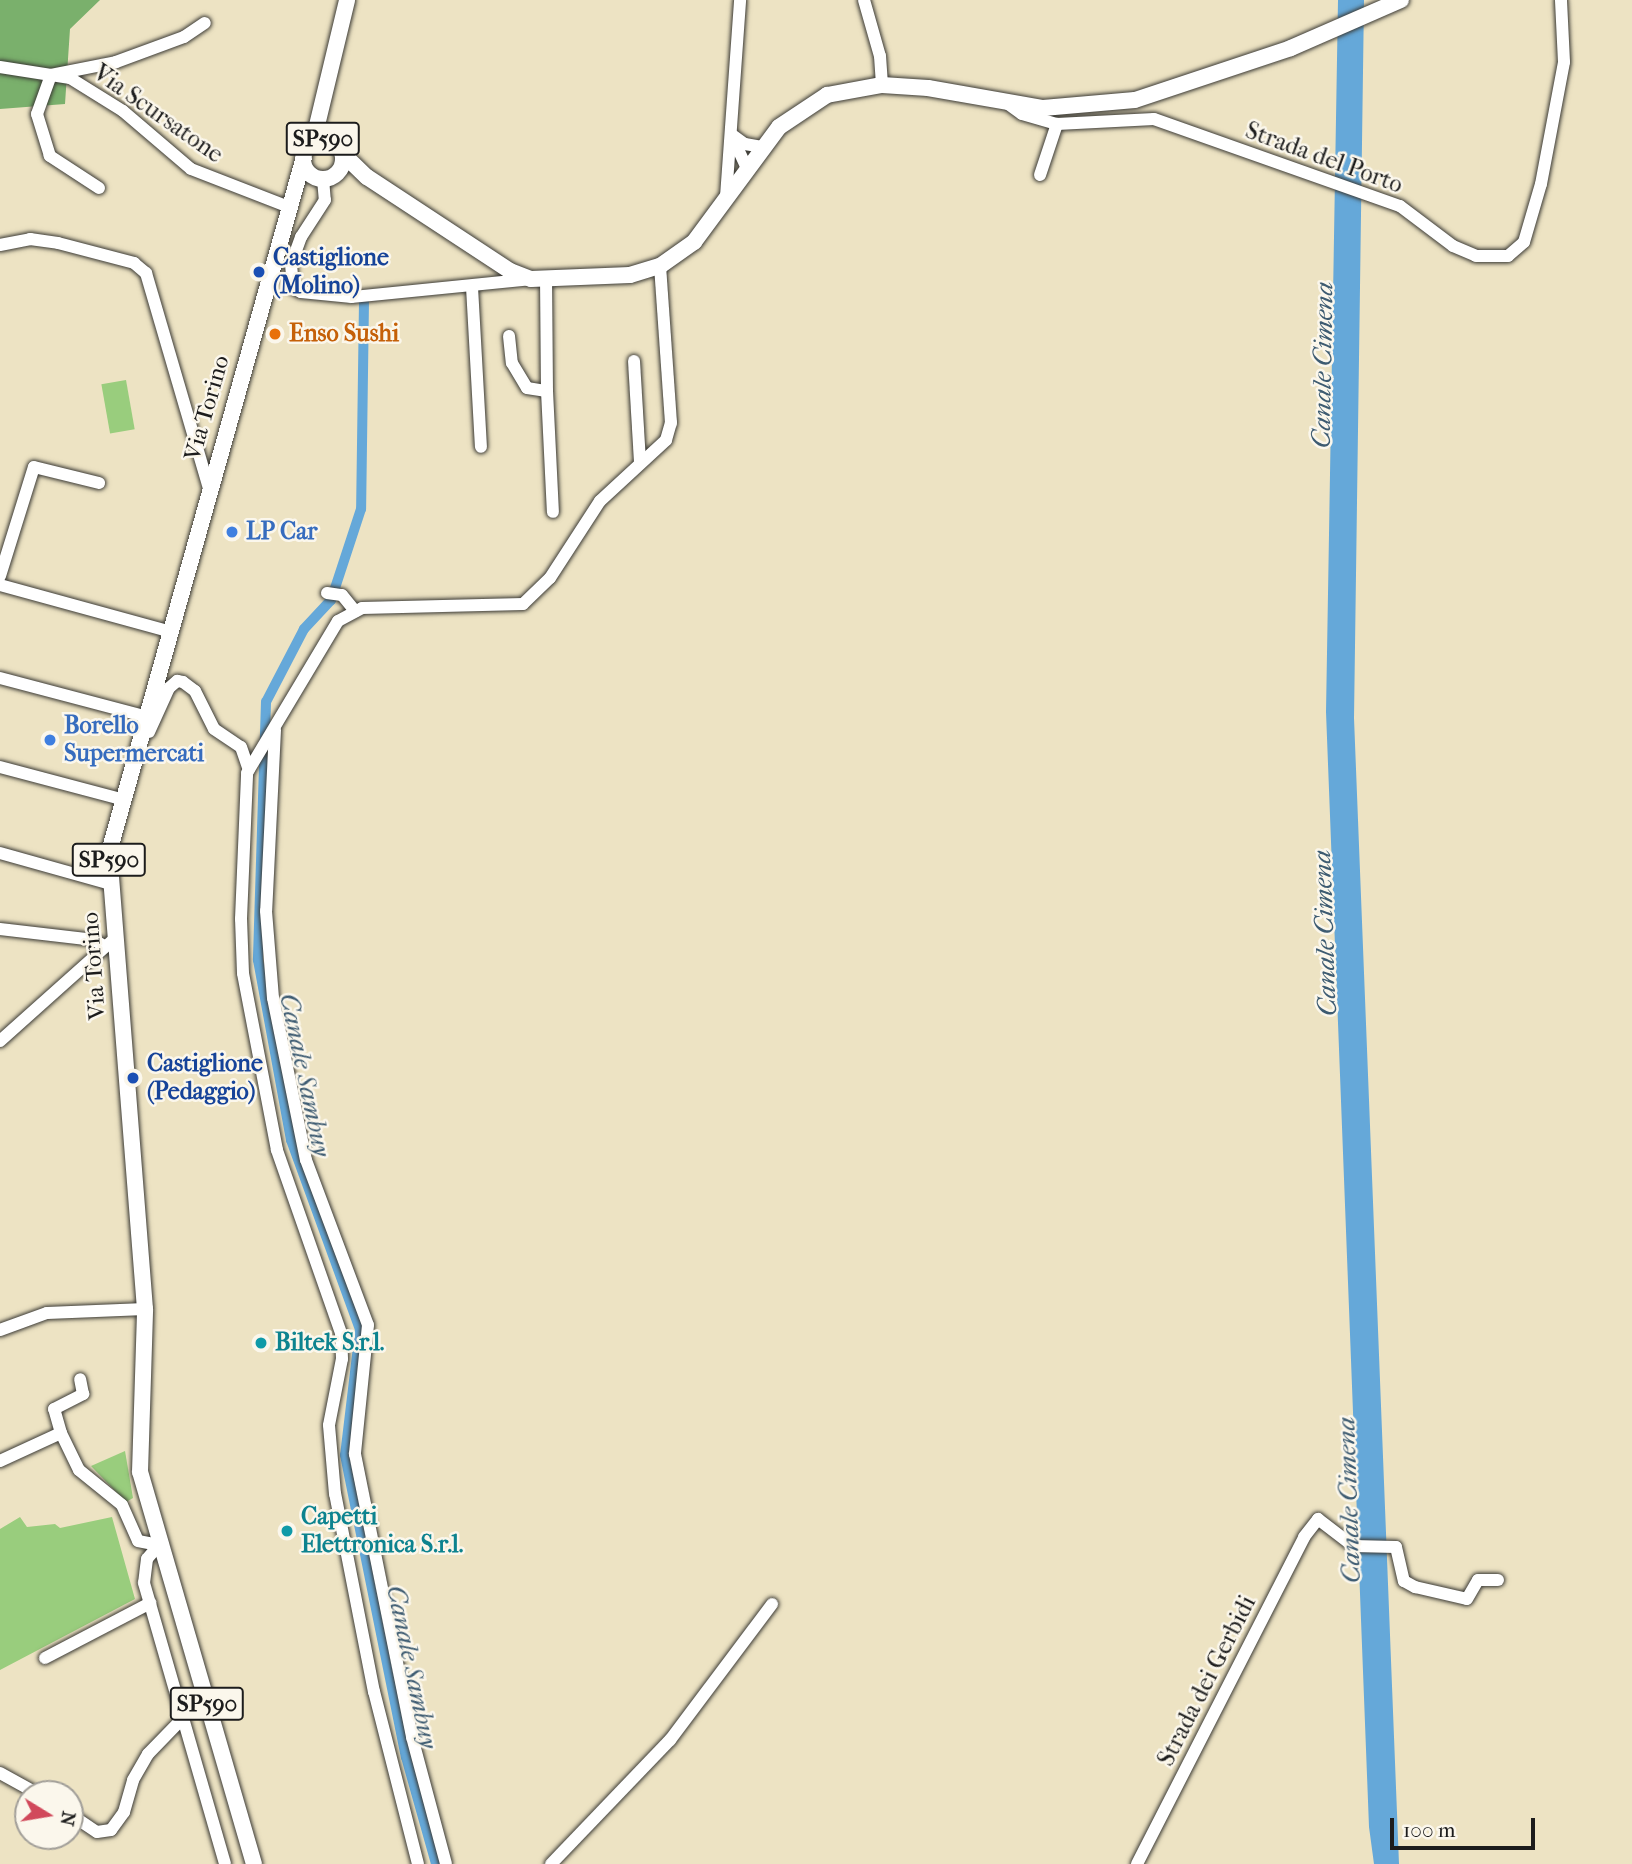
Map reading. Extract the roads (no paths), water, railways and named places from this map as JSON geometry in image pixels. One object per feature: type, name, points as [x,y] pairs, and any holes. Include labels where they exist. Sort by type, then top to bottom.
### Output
[{"type":"main road","name":"SP590","points":[[291,201],[303,157],[313,142],[321,114],[347,0]]},
{"type":"main road","points":[[343,154],[368,177],[467,243],[538,279],[598,279],[660,266],[707,229],[726,197],[779,127],[827,95],[882,85],[928,88],[1008,104],[1094,114],[1191,85],[1291,48],[1398,1]]},
{"type":"main road","name":"SP590","points":[[291,201],[323,176],[343,154],[330,140],[321,114]]},
{"type":"main road","name":"SP590","points":[[313,142],[330,140]]},
{"type":"main road","name":"SP590","points":[[303,157],[323,176]]},
{"type":"main road","points":[[323,176],[368,177]]},
{"type":"main road","name":"Via Torino","points":[[254,1864],[159,1545],[138,1453],[145,1309],[109,942],[109,852],[144,716],[291,201]]},
{"type":"street","points":[[726,197],[727,151],[731,134],[740,0]]},
{"type":"street","points":[[864,0],[882,85]]},
{"type":"street","name":"Strada del Porto","points":[[1008,104],[1022,114],[1057,124],[1094,114],[1154,119],[1311,177],[1400,206],[1453,246],[1476,256],[1490,258],[1515,253],[1533,222],[1564,62],[1561,0]]},
{"type":"street","points":[[99,188],[50,156],[37,114],[51,75],[116,62],[184,37],[205,23]]},
{"type":"street","name":"Via Scursatone","points":[[0,67],[70,78],[99,93],[191,169],[291,201]]},
{"type":"street","points":[[1040,175],[1057,124]]},
{"type":"street","points":[[731,134],[745,144],[762,147]]},
{"type":"street","points":[[731,134],[746,170]]},
{"type":"street","points":[[727,151],[734,166],[746,170]]},
{"type":"street","points":[[323,176],[325,200],[301,237],[291,264],[293,288],[313,295],[352,297],[538,279],[553,512]]},
{"type":"street","points":[[0,245],[30,239],[58,243],[134,263],[146,272],[209,489]]},
{"type":"street","points":[[418,1864],[374,1692],[333,1482],[329,1425],[342,1359],[341,1333],[275,1143],[243,972],[241,919],[252,765],[331,630],[355,611],[523,604],[550,578],[600,501],[640,461],[666,440],[671,423],[660,266]]},
{"type":"street","points":[[472,287],[481,447]]},
{"type":"street","points":[[509,336],[512,363],[527,388],[547,391]]},
{"type":"street","points":[[634,362],[640,461]]},
{"type":"street","points":[[0,576],[6,533],[34,467],[99,483]]},
{"type":"street","points":[[0,584],[168,631]]},
{"type":"street","points":[[327,593],[341,595],[355,611]]},
{"type":"street","points":[[0,678],[144,716]]},
{"type":"street","points":[[134,753],[147,738],[177,681],[195,691],[214,729],[242,747],[252,765]]},
{"type":"street","points":[[275,727],[266,911],[272,998],[306,1160],[368,1325],[355,1454],[412,1737],[446,1864]]},
{"type":"street","points":[[0,767],[121,799]]},
{"type":"street","points":[[0,853],[110,884]]},
{"type":"street","points":[[0,929],[109,942]]},
{"type":"street","points":[[0,1041],[109,942]]},
{"type":"street","points":[[0,1330],[47,1313],[145,1309]]},
{"type":"street","points":[[80,1379],[83,1394],[54,1409],[61,1433],[79,1470],[122,1505],[138,1541],[159,1545],[144,1569],[150,1604],[225,1864]]},
{"type":"street","points":[[0,1461],[61,1433]]},
{"type":"street","name":"Strada dei Gerbidi","points":[[1137,1864],[1304,1537],[1318,1519],[1353,1546],[1396,1547],[1404,1581],[1415,1587],[1467,1599],[1478,1580],[1498,1580]]},
{"type":"street","points":[[45,1658],[150,1604]]},
{"type":"street","points":[[551,1864],[670,1740],[772,1604]]},
{"type":"street","points":[[84,1823],[97,1832],[111,1830],[124,1812],[133,1780],[148,1754],[183,1718]]},
{"type":"water","points":[[1338,0],[1364,0],[1354,718],[1399,1864],[1374,1864],[1369,1827],[1326,712]]},
{"type":"waterway","name":"Canale Sambuy","points":[[364,301],[361,509],[331,600],[304,629],[266,702],[258,960],[291,1140],[360,1330],[345,1455],[406,1757],[436,1864]]},
{"type":"place","name":"Castiglione (Molino)","points":[[259,272]]},
{"type":"place","name":"Enso Sushi","points":[[275,334]]},
{"type":"place","name":"LP Car","points":[[232,532]]},
{"type":"place","name":"Borello Supermercati","points":[[50,740]]},
{"type":"place","name":"Castiglione (Pedaggio)","points":[[133,1078]]},
{"type":"place","name":"Biltek S.r.l.","points":[[261,1343]]},
{"type":"place","name":"Capetti Elettronica S.r.l.","points":[[287,1531]]},
{"type":"water label","name":"Canale Cimena","points":[[1323,365]]},
{"type":"water label","name":"Canale Cimena","points":[[1325,933]]},
{"type":"water label","name":"Canale Cimena","points":[[1349,1500]]}]
